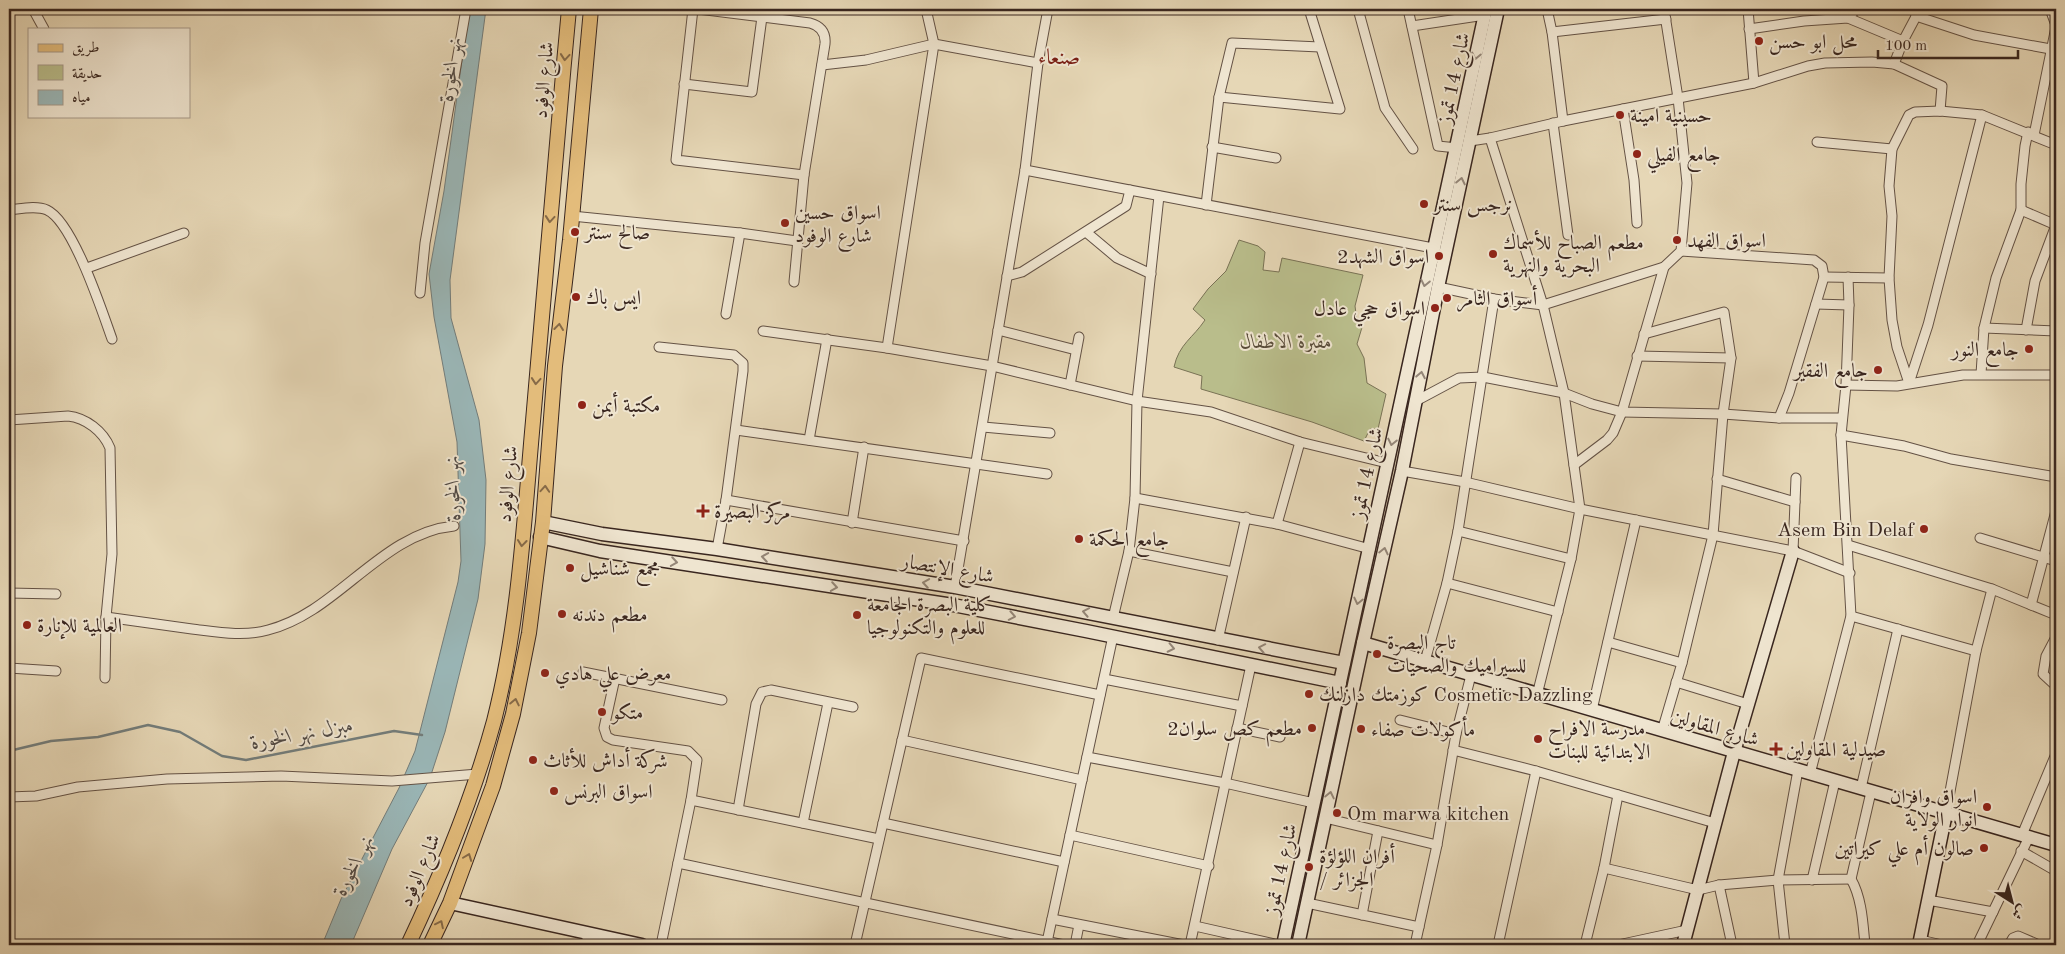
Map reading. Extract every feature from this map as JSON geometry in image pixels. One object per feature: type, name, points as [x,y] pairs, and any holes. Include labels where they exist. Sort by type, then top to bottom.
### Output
[{"type":"main road","name":"شارع الوفود","points":[[408,945],[435,886],[478,774],[494,722],[513,625],[570,9]]},
{"type":"main road","name":"شارع الوفود","points":[[430,945],[450,903],[482,823],[513,714],[530,633],[543,522],[555,366],[572,216],[591,9]]},
{"type":"street","points":[[33,9],[43,28]]},
{"type":"street","points":[[420,292],[425,243],[466,9]]},
{"type":"street","points":[[693,9],[676,160],[804,176]]},
{"type":"street","points":[[698,9],[810,23],[820,28],[825,38],[804,176],[794,282]]},
{"type":"street","points":[[887,348],[934,44],[926,9]]},
{"type":"street","points":[[955,588],[983,427],[1024,170],[1038,63],[1048,9]]},
{"type":"street","points":[[1358,9],[1385,108],[1413,149]]},
{"type":"street","points":[[1408,9],[1438,146],[1457,148]]},
{"type":"street","name":"شارع 14 تموز","points":[[1298,945],[1402,471],[1438,287],[1498,9]]},
{"type":"street","points":[[1547,9],[1552,32],[1568,235]]},
{"type":"street","points":[[1438,287],[1494,299],[1543,305],[1664,267],[1681,251],[1687,183],[1678,98],[1664,9]]},
{"type":"street","points":[[1748,9],[1754,83]]},
{"type":"street","points":[[1848,18],[1856,9]]},
{"type":"street","points":[[1981,374],[1984,328],[1996,278],[2021,210],[2023,165],[2054,50],[2056,26],[2050,9]]},
{"type":"street","points":[[1219,97],[1340,110],[1320,47],[1312,10]]},
{"type":"street","points":[[1412,26],[1465,13],[1486,12]]},
{"type":"street","name":"شارع 14 تموز","points":[[1281,945],[1370,549],[1433,248],[1457,148],[1486,12]]},
{"type":"street","points":[[1894,64],[1918,12],[1974,35],[2054,50]]},
{"type":"street","points":[[684,84],[752,92],[762,17]]},
{"type":"street","points":[[1749,29],[1804,21],[1848,18],[1903,41]]},
{"type":"street","points":[[1552,32],[1666,20]]},
{"type":"street","points":[[822,65],[866,60],[934,44],[1038,63]]},
{"type":"street","points":[[1206,205],[1219,97],[1232,44],[1320,47]]},
{"type":"street","points":[[1470,141],[1754,83],[1808,66],[1825,63],[1872,62],[1894,64],[1942,86],[1940,111]]},
{"type":"street","points":[[1624,109],[1634,180],[1636,223]]},
{"type":"street","points":[[1909,383],[1897,347],[1892,320],[1889,278],[1892,216],[1889,186],[1892,149],[1910,115],[1915,112],[1940,111],[1982,115],[2056,145]]},
{"type":"street","points":[[1909,383],[1928,325],[1982,115]]},
{"type":"street","points":[[1490,138],[1543,305],[1564,393],[1580,509],[1571,559],[1537,695]]},
{"type":"street","points":[[1817,142],[1892,149]]},
{"type":"street","points":[[1212,147],[1276,158]]},
{"type":"street","points":[[1024,170],[1433,248]]},
{"type":"street","points":[[1007,276],[1022,272],[1126,206],[1130,190]]},
{"type":"street","points":[[1113,618],[1129,551],[1135,498],[1137,401],[1159,196]]},
{"type":"street","points":[[9,210],[39,208],[48,210],[62,223],[86,268],[112,339]]},
{"type":"street","points":[[2021,210],[2056,225],[2035,282],[2026,330]]},
{"type":"street","points":[[572,216],[740,233],[797,241]]},
{"type":"street","points":[[86,268],[184,232]]},
{"type":"street","points":[[1086,232],[1117,258],[1151,274]]},
{"type":"street","points":[[726,314],[740,233]]},
{"type":"street","points":[[1681,251],[1814,260],[1822,266],[1824,277],[1779,418]]},
{"type":"street","points":[[1574,464],[1607,440],[1613,433],[1622,412],[1636,356],[1664,267]]},
{"type":"street","points":[[1824,277],[1889,278]]},
{"type":"street","points":[[1785,945],[1778,880],[1804,772],[1852,616],[1841,435],[1846,385],[1849,305],[1848,277]]},
{"type":"street","points":[[1426,661],[1447,583],[1458,531],[1494,299]]},
{"type":"street","points":[[1816,304],[1849,305]]},
{"type":"street","points":[[1644,334],[1724,312],[1731,358],[1716,479],[1712,535],[1682,664],[1662,731]]},
{"type":"street","points":[[1984,328],[2056,330]]},
{"type":"street","points":[[998,330],[1076,350]]},
{"type":"street","points":[[763,331],[887,348],[992,366],[1137,401],[1211,412],[1300,442],[1387,463]]},
{"type":"street","points":[[1070,385],[1078,337]]},
{"type":"street","points":[[809,440],[826,339]]},
{"type":"street","points":[[659,347],[734,355],[741,360],[743,371],[736,430],[717,549]]},
{"type":"street","points":[[1636,356],[1731,358]]},
{"type":"street","points":[[1846,385],[1897,386],[1963,375],[1981,374],[2056,375]]},
{"type":"street","points":[[1416,402],[1458,378],[1483,377],[1564,393],[1592,404],[1622,412],[1723,414],[1779,418],[1842,418]]},
{"type":"street","points":[[9,420],[77,417],[90,424],[106,439],[110,448],[112,554],[106,618],[105,678]]},
{"type":"street","points":[[983,427],[1050,433]]},
{"type":"street","points":[[736,430],[1047,474]]},
{"type":"street","points":[[1841,435],[2056,477]]},
{"type":"street","points":[[1277,524],[1300,442]]},
{"type":"street","points":[[852,523],[864,447]]},
{"type":"street","points":[[1402,471],[1465,482],[1580,509],[1794,551],[1850,573]]},
{"type":"street","points":[[1683,945],[1734,752],[1794,551],[1796,478]]},
{"type":"street","points":[[1716,479],[1795,502]]},
{"type":"street","points":[[1135,498],[1246,517],[1370,549]]},
{"type":"street","points":[[726,500],[964,541]]},
{"type":"street","points":[[2031,605],[2056,511]]},
{"type":"street","points":[[1218,640],[1246,517]]},
{"type":"street","points":[[1592,710],[1636,520]]},
{"type":"street","name":"شارع الإنتصار","points":[[543,522],[602,534],[717,549],[955,588],[1344,663]]},
{"type":"street","points":[[106,618],[226,633],[254,633],[268,630],[293,621],[305,614],[408,540],[435,529],[454,526]]},
{"type":"street","points":[[1458,531],[1571,559]]},
{"type":"street","points":[[600,551],[602,534]]},
{"type":"street","name":"شارع الإنتصار","points":[[540,537],[600,551],[953,605],[1340,683]]},
{"type":"street","points":[[1980,538],[2056,561]]},
{"type":"street","points":[[1848,545],[1992,589],[2056,615]]},
{"type":"street","points":[[1129,551],[1233,572]]},
{"type":"street","points":[[1447,583],[1558,612]]},
{"type":"street","points":[[1942,945],[1919,942],[1946,813],[1976,651],[1992,589]]},
{"type":"street","points":[[9,593],[56,594]]},
{"type":"street","points":[[1852,616],[1976,651]]},
{"type":"street","points":[[1865,945],[1856,888],[1851,880],[1866,790],[1898,629]]},
{"type":"street","points":[[1047,942],[1113,636]]},
{"type":"street","points":[[2056,637],[2046,656],[2043,674],[2056,686]]},
{"type":"street","points":[[1608,642],[1682,664]]},
{"type":"street","name":"شارع المقاولين","points":[[1363,643],[2056,845]]},
{"type":"street","points":[[1288,672],[1292,654]]},
{"type":"street","points":[[855,945],[921,658],[1100,696]]},
{"type":"street","points":[[1190,945],[1209,866],[1251,665]]},
{"type":"street","points":[[9,668],[56,671]]},
{"type":"street","points":[[583,672],[722,700]]},
{"type":"street","points":[[1418,945],[1419,927],[1437,845],[1456,734],[1470,675]]},
{"type":"street","points":[[615,678],[604,725],[605,734],[613,740],[691,752],[697,763],[661,945]]},
{"type":"street","points":[[1104,679],[1242,706]]},
{"type":"street","points":[[1676,682],[1748,704]]},
{"type":"street","points":[[738,810],[756,704],[762,692],[771,690],[852,707]]},
{"type":"street","points":[[803,823],[828,703]]},
{"type":"street","points":[[1400,720],[1456,734]]},
{"type":"street","points":[[1237,728],[1280,737]]},
{"type":"street","points":[[902,740],[1082,780]]},
{"type":"street","points":[[1453,750],[1536,771],[1715,823]]},
{"type":"street","points":[[1977,945],[2021,851],[2025,836],[2052,777],[2056,754]]},
{"type":"street","points":[[1087,757],[1225,783],[1314,803]]},
{"type":"street","points":[[1498,945],[1536,771]]},
{"type":"street","points":[[9,797],[36,796],[78,787],[168,780],[281,776],[392,781],[478,774]]},
{"type":"street","points":[[1812,880],[1835,781]]},
{"type":"street","points":[[1585,945],[1604,868],[1618,795]]},
{"type":"street","points":[[691,800],[879,839]]},
{"type":"street","points":[[1325,818],[1437,845]]},
{"type":"street","points":[[883,823],[1064,862]]},
{"type":"street","points":[[1362,915],[1378,831]]},
{"type":"street","points":[[1070,835],[1209,866]]},
{"type":"street","points":[[2021,851],[2056,871]]},
{"type":"street","points":[[678,863],[1064,945]]},
{"type":"street","points":[[1604,868],[1698,890],[1718,885],[1778,880],[1851,880]]},
{"type":"street","points":[[1718,885],[1732,945]]},
{"type":"street","points":[[1928,900],[1993,912]]},
{"type":"street","points":[[450,903],[587,939],[642,945]]},
{"type":"street","points":[[1307,903],[1419,927]]},
{"type":"street","points":[[1052,920],[1184,945]]},
{"type":"street","points":[[1075,945],[1079,925]]},
{"type":"street","points":[[1195,926],[1281,945]]},
{"type":"street","points":[[1618,945],[1687,930]]},
{"type":"street","points":[[2009,945],[2013,938],[2018,936],[2039,945]]},
{"type":"green space","name":"مقبرة الاطفال","points":[[1239,240],[1258,246],[1265,252],[1263,270],[1279,272],[1282,258],[1363,275],[1355,306],[1357,321],[1363,324],[1357,344],[1364,358],[1367,383],[1386,394],[1378,429],[1370,429],[1364,441],[1312,422],[1201,389],[1202,376],[1174,367],[1179,352],[1205,320],[1193,309],[1208,289],[1226,271]]},
{"type":"water","name":"نهر الخورة","points":[[469,9],[486,9],[450,280],[451,318],[479,420],[486,480],[485,544],[478,599],[445,732],[430,778],[392,849],[351,945],[322,945],[341,899],[399,788],[415,751],[458,582],[461,561],[457,442],[434,317],[429,274],[444,191]]},
{"type":"waterway","name":"مبزل نهر الخورة","points":[[9,751],[51,741],[98,737],[148,725],[180,732],[222,756],[246,760],[394,731],[422,735]]},
{"type":"place","name":"محل ابو حسن","points":[[1759,41]]},
{"type":"place","name":"حسينية امينة","points":[[1620,115]]},
{"type":"place","name":"جامع الفيلي","points":[[1637,154]]},
{"type":"place","name":"نرجس سنتر","points":[[1424,204]]},
{"type":"place","name":"اسواق حسين شارع الوفود","points":[[785,223]]},
{"type":"place","name":"صالح سنتر","points":[[575,232]]},
{"type":"place","name":"اسواق الفهد","points":[[1677,240]]},
{"type":"place","name":"مطعم الصباح للأسماك البحرية والنهرية","points":[[1493,254]]},
{"type":"place","name":"اسواق الشهد2","points":[[1439,256]]},
{"type":"place","name":"ايس باك","points":[[576,297]]},
{"type":"place","name":"أسواق الثامر","points":[[1447,298]]},
{"type":"place","name":"اسواق حجي عادل","points":[[1435,308]]},
{"type":"place","name":"جامع النور","points":[[2029,349]]},
{"type":"place","name":"جامع الفقير","points":[[1878,370]]},
{"type":"place","name":"مكتبة أيمن","points":[[582,405]]},
{"type":"place","name":"مركز البصيرة","points":[[703,511]]},
{"type":"place","name":"Asem Bin Delaf","points":[[1924,529]]},
{"type":"place","name":"جامع الحكمة","points":[[1079,539]]},
{"type":"place","name":"مجمع شناشيل","points":[[570,568]]},
{"type":"place","name":"مطعم دندنه","points":[[562,614]]},
{"type":"place","name":"كلية البصرة الجامعة للعلوم والتكنولوجيا","points":[[857,615]]},
{"type":"place","name":"العالمية للإنارة","points":[[27,625]]},
{"type":"place","name":"تاج البصرة للسيراميك والصحيات","points":[[1377,654]]},
{"type":"place","name":"معرض علي هادي","points":[[545,673]]},
{"type":"place","name":"كوزمتك دازلنك Cosmetic Dazzling","points":[[1309,694]]},
{"type":"place","name":"متكو","points":[[602,712]]},
{"type":"place","name":"مطعم كص سلوان2","points":[[1312,728]]},
{"type":"place","name":"مأكولات صفاء","points":[[1361,729]]},
{"type":"place","name":"مدرسة اﻻفراح اﻻبتدائية للبنات","points":[[1538,739]]},
{"type":"place","name":"صيدلية المقاولين","points":[[1776,749]]},
{"type":"place","name":"شركة أداش للأثاث","points":[[533,760]]},
{"type":"place","name":"اسواق البرنس","points":[[554,791]]},
{"type":"place","name":"اسواق وافران انوار الولاية","points":[[1987,807]]},
{"type":"place","name":"Om marwa kitchen","points":[[1337,813]]},
{"type":"place","name":"صالون أم علي كيراتين","points":[[1984,848]]},
{"type":"place","name":"أفران اللؤلؤة / الجزائر","points":[[1309,867]]},
{"type":"district","name":"صنعاء","points":[[1059,56]]}]
